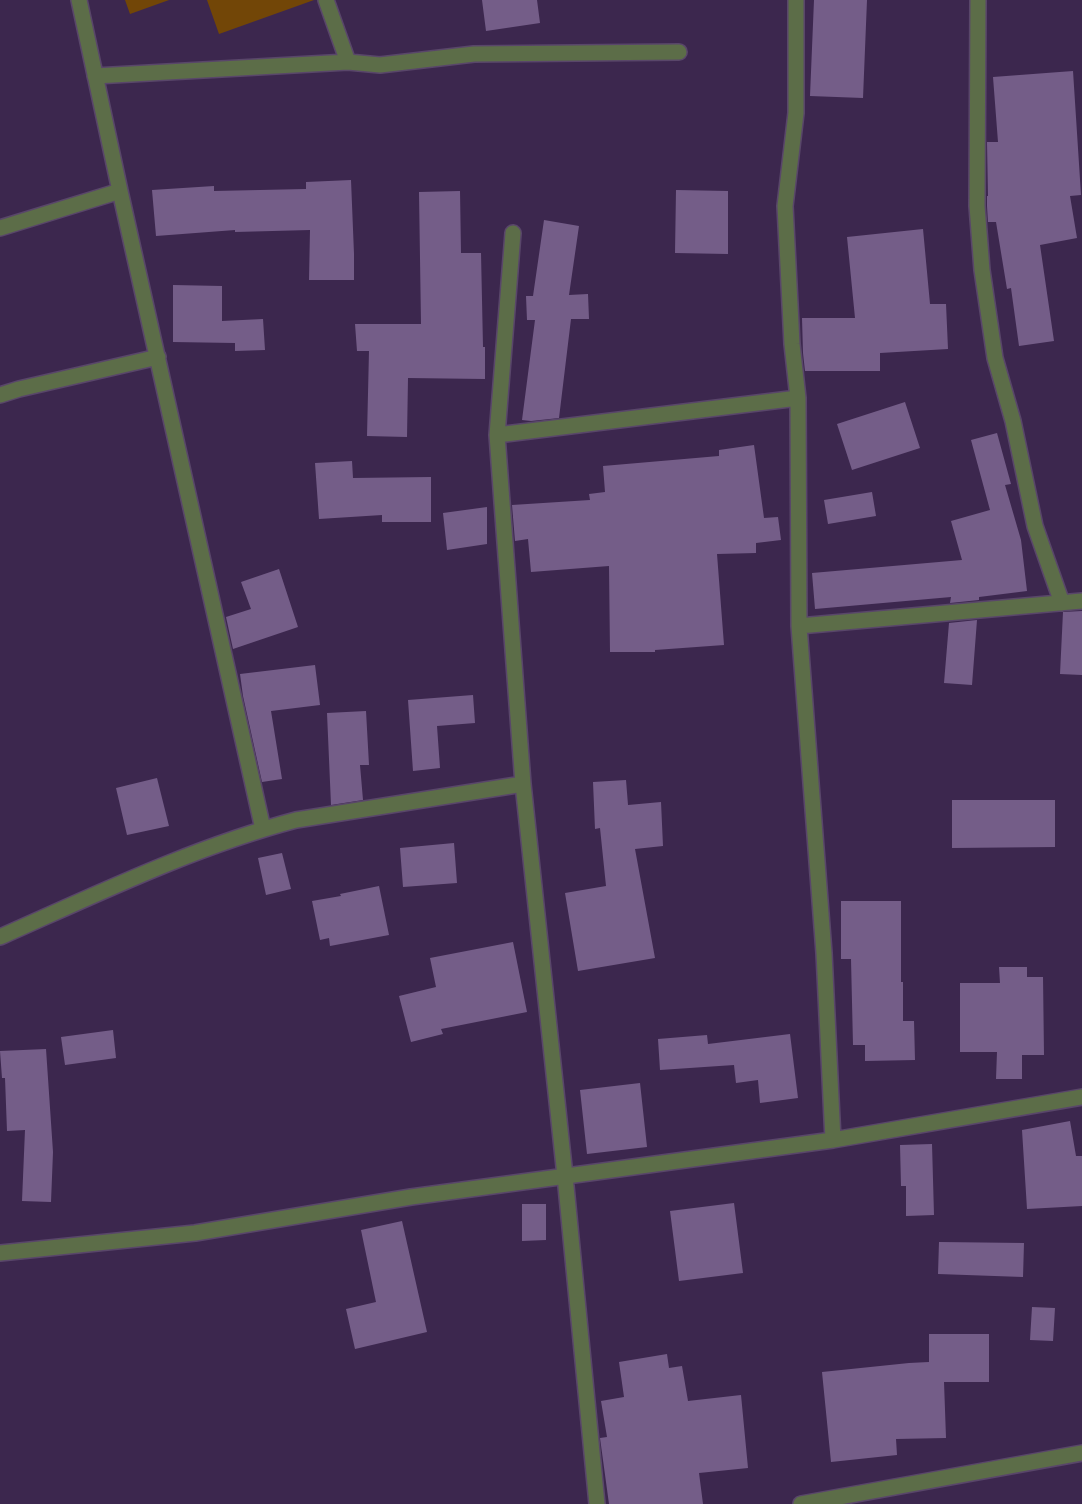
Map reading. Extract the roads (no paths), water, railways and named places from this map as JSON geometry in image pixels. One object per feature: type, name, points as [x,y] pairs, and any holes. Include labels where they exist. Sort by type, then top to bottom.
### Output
[{"type":"street","points":[[79,0],[263,829]]},
{"type":"street","points":[[326,0],[348,62]]},
{"type":"street","points":[[796,0],[796,113],[785,206],[792,344],[798,398],[799,626],[824,953],[833,1140]]},
{"type":"street","points":[[978,0],[977,206],[982,270],[995,358],[1012,421],[1035,526],[1062,603]]},
{"type":"street","points":[[95,76],[348,62],[380,65],[474,54],[679,52]]},
{"type":"street","points":[[0,228],[120,191]]},
{"type":"street","points":[[513,233],[497,435],[523,784],[597,1504]]},
{"type":"street","points":[[0,395],[158,357]]},
{"type":"street","points":[[497,435],[798,398]]},
{"type":"street","points":[[799,626],[1082,601]]},
{"type":"street","points":[[0,937],[153,869],[263,829],[296,820],[523,784]]},
{"type":"street","points":[[0,1253],[195,1233],[411,1197],[833,1140],[1082,1097]]},
{"type":"street","points":[[801,1504],[1082,1454]]}]
